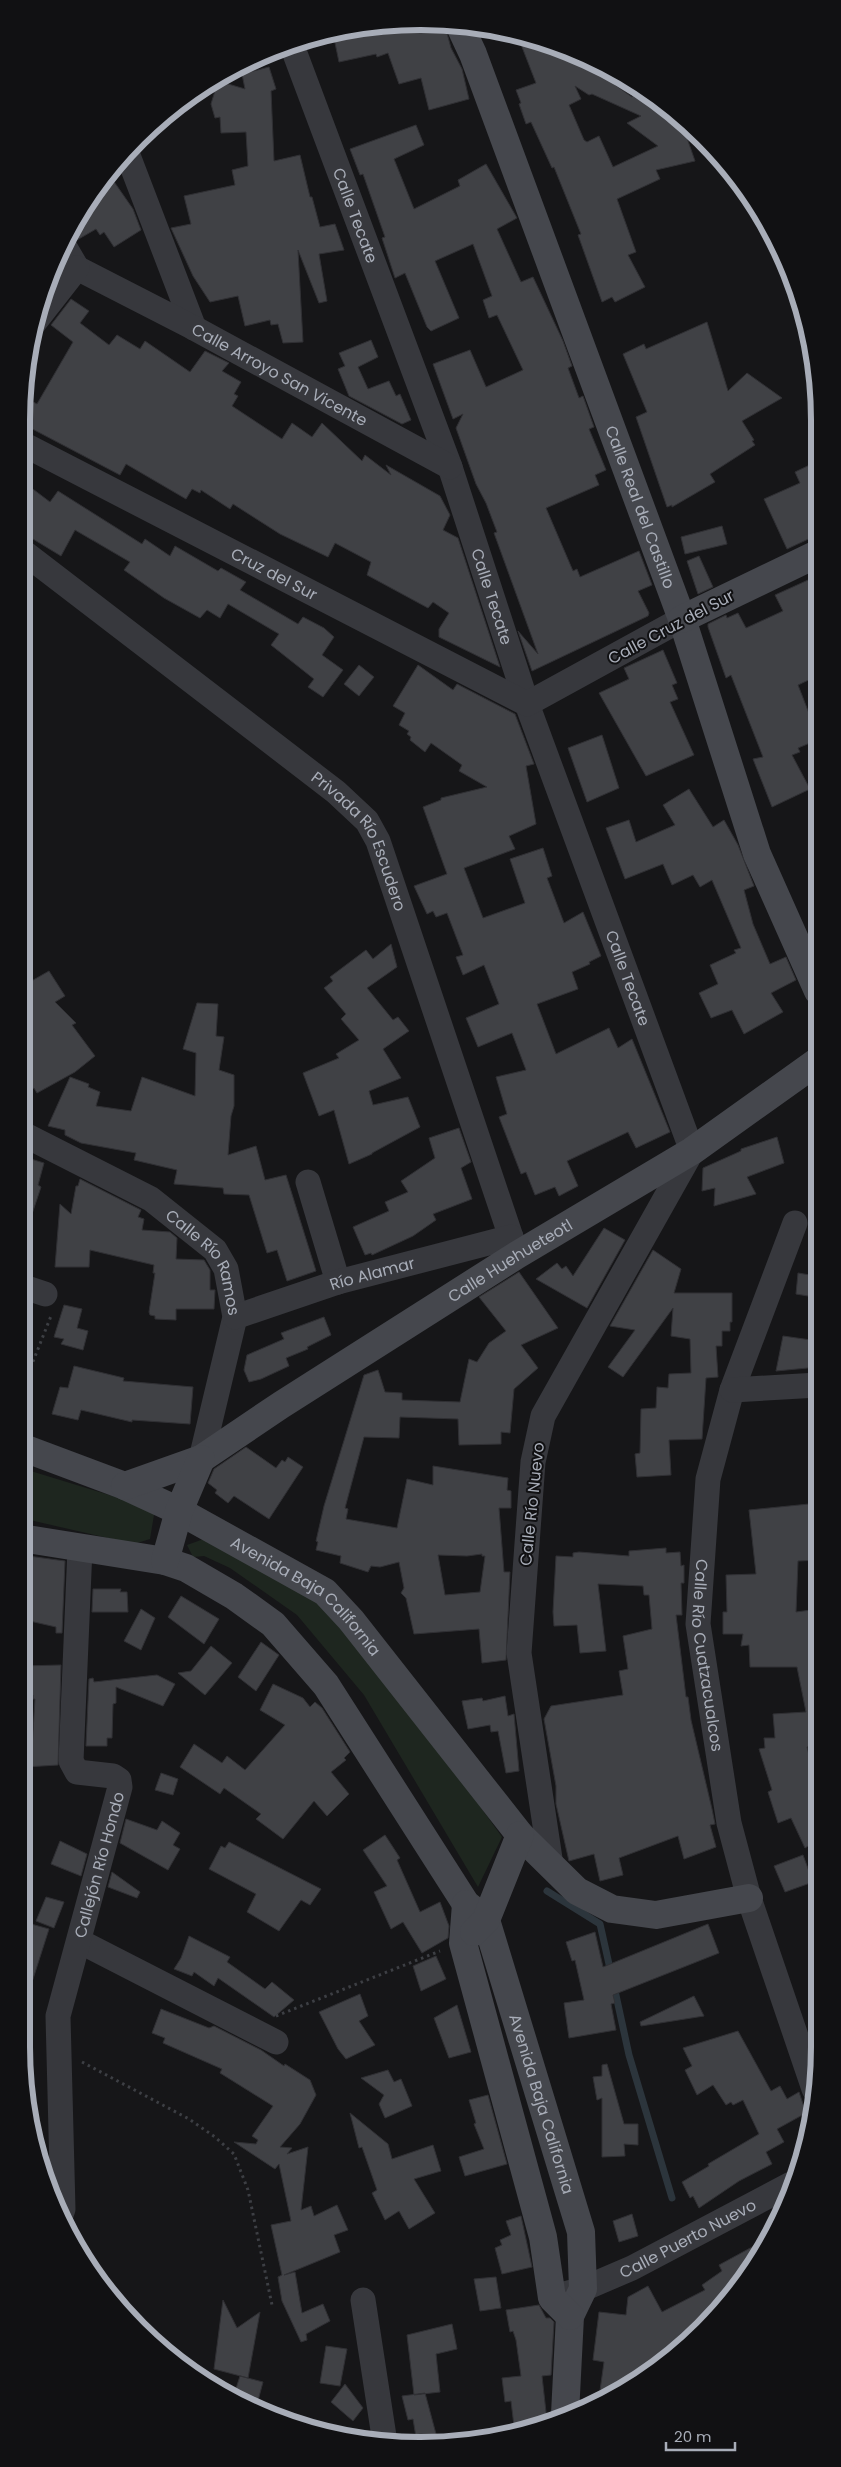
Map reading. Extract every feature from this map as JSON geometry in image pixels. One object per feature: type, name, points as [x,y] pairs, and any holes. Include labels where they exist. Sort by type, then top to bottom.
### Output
[{"type":"street","name":"Calle Real del Castillo","points":[[463,32],[473,54],[682,619],[757,854],[811,975]]},
{"type":"street","name":"Calle Tecate","points":[[293,52],[450,467],[527,704],[692,1151]]},
{"type":"street","name":"Calle Arroyo San Vicente","points":[[130,160],[194,328],[450,467]]},
{"type":"street","points":[[68,253],[77,268],[194,328]]},
{"type":"street","points":[[47,307],[77,268]]},
{"type":"street","name":"Cruz del Sur","points":[[30,448],[527,704]]},
{"type":"street","name":"Privada Río Escudero","points":[[30,557],[336,792],[367,821],[378,841],[514,1246]]},
{"type":"street","name":"Calle Cruz del Sur","points":[[527,704],[682,619],[811,557]]},
{"type":"street","name":"Calle Huehueteotl","points":[[126,1486],[201,1459],[514,1246],[692,1151],[811,1066]]},
{"type":"street","name":"Calle Río Ramos","points":[[30,1138],[151,1199],[215,1250],[226,1269],[235,1317],[201,1459],[179,1511],[165,1561]]},
{"type":"street","name":"Calle Río Nuevo","points":[[550,1865],[519,1654],[533,1462],[543,1416],[692,1151]]},
{"type":"street","points":[[308,1182],[338,1282]]},
{"type":"street","name":"Calle Río Cuatzacualcos","points":[[795,1223],[732,1390],[708,1479],[698,1624],[729,1823],[749,1898],[810,2075]]},
{"type":"street","name":"Río Alamar","points":[[235,1317],[338,1282],[514,1246]]},
{"type":"street","points":[[30,1289],[44,1294]]},
{"type":"street","points":[[732,1390],[811,1385]]},
{"type":"street","name":"Avenida Baja California","points":[[30,1450],[126,1486],[179,1511],[325,1592],[351,1620],[520,1835],[576,1891],[612,1908],[656,1915],[749,1898]]},
{"type":"street","name":"Avenida Baja California","points":[[30,1540],[165,1561],[186,1568],[234,1596],[273,1624],[320,1678],[476,1912],[581,2232],[583,2289]]},
{"type":"street","name":"Callejón Río Hondo","points":[[62,2200],[58,2016],[120,1787],[119,1780],[113,1776],[77,1772],[71,1761],[80,1548]]},
{"type":"street","points":[[462,1943],[476,1912],[520,1835]]},
{"type":"street","points":[[79,1941],[270,2039]]},
{"type":"street","name":"Avenida Baja California","points":[[462,1943],[544,2238],[561,2307]]},
{"type":"street","name":"Calle Puerto Nuevo","points":[[583,2289],[632,2268],[784,2188]]},
{"type":"street","points":[[565,2409],[561,2307],[583,2289]]},
{"type":"street","points":[[363,2300],[384,2435]]},
{"type":"path","points":[[30,1369],[52,1313],[44,1294]]},
{"type":"path","points":[[270,2039],[278,2014],[462,1943]]},
{"type":"path","points":[[60,2050],[189,2120],[215,2137],[234,2154],[248,2190],[272,2305]]},
{"type":"shaded area","points":[[30,1471],[155,1509],[150,1539],[134,1544],[30,1520]]},
{"type":"shaded area","points":[[212,1536],[327,1602],[380,1667],[502,1837],[478,1887],[364,1695],[297,1615],[230,1568],[204,1556],[193,1557],[187,1545]]},
{"type":"building","points":[[395,31],[446,31],[451,48],[462,69],[469,99],[429,110],[421,78],[399,84],[388,53],[377,57],[376,54],[339,62],[334,40],[370,33]]},
{"type":"building","points":[[520,43],[570,60],[598,73],[632,97],[634,94],[637,96],[688,136],[687,138],[695,161],[656,170],[660,179],[617,199],[636,252],[628,255],[645,287],[615,302],[612,297],[602,302],[578,235],[581,234],[554,167],[552,168],[531,122],[526,124],[516,90],[536,83]],"holes":[[[575,86],[589,95],[592,94],[641,116],[627,123],[658,146],[613,167],[599,136],[587,142],[584,140],[569,105],[581,99]]]},
{"type":"building","points":[[269,67],[276,89],[271,91],[274,161],[300,155],[310,197],[312,197],[320,227],[335,224],[344,250],[319,254],[327,301],[319,303],[298,250],[303,342],[283,343],[278,324],[271,325],[270,320],[245,326],[238,296],[210,302],[193,276],[171,228],[191,224],[184,196],[235,185],[232,170],[248,166],[246,132],[221,133],[220,117],[215,118],[211,104],[216,88],[224,83],[245,89],[242,74]]},
{"type":"building","points":[[416,125],[424,145],[394,159],[414,209],[460,186],[458,180],[486,164],[517,218],[497,229],[521,282],[533,277],[563,341],[572,366],[568,368],[579,398],[583,396],[594,427],[589,429],[606,470],[595,475],[599,485],[546,508],[573,571],[577,569],[580,577],[639,551],[652,585],[638,591],[649,613],[648,616],[532,671],[518,631],[538,654],[494,533],[497,532],[486,503],[476,484],[456,428],[463,414],[453,419],[433,364],[470,350],[486,387],[523,370],[497,315],[489,318],[483,300],[492,296],[473,244],[435,261],[459,318],[431,331],[427,327],[405,273],[395,278],[382,238],[385,237],[363,174],[360,175],[350,149]]},
{"type":"building","points":[[113,180],[133,209],[141,230],[114,247],[104,232],[100,235],[96,229],[77,240],[75,238],[82,225]]},
{"type":"building","points":[[71,299],[89,311],[80,323],[109,345],[117,335],[140,349],[145,341],[190,372],[205,351],[229,363],[222,371],[241,382],[234,394],[238,396],[232,406],[282,439],[292,423],[312,437],[322,423],[362,461],[365,455],[391,475],[386,465],[440,496],[450,515],[443,530],[458,538],[500,667],[439,637],[439,629],[449,613],[433,602],[428,608],[367,575],[371,562],[335,543],[328,557],[280,534],[233,504],[230,509],[201,490],[200,493],[192,489],[186,499],[126,464],[120,475],[30,428],[31,401],[37,404],[73,342],[51,325]]},
{"type":"building","points":[[707,322],[728,391],[747,373],[782,398],[742,421],[754,440],[752,441],[755,445],[710,474],[715,482],[672,507],[672,505],[667,507],[636,417],[647,412],[623,354],[644,344],[646,349]]},
{"type":"building","points":[[371,340],[378,357],[358,367],[368,389],[389,381],[396,396],[400,394],[411,420],[402,424],[349,396],[338,369],[345,366],[339,353]]},
{"type":"building","points":[[811,464],[811,538],[787,549],[764,499],[800,483],[795,472]]},
{"type":"building","points":[[30,487],[50,502],[58,491],[142,544],[145,539],[170,556],[175,546],[218,571],[221,568],[246,582],[240,590],[298,624],[303,617],[324,628],[334,637],[322,655],[343,670],[323,697],[308,687],[314,679],[271,645],[279,634],[228,604],[220,618],[207,610],[200,618],[164,598],[124,570],[130,562],[75,530],[61,556],[30,537],[32,530],[30,529]]},
{"type":"building","points":[[722,526],[727,544],[685,554],[681,537]]},
{"type":"building","points":[[699,556],[713,587],[698,594],[687,561]]},
{"type":"building","points":[[811,579],[811,679],[798,685],[811,719],[811,743],[798,748],[800,752],[792,755],[810,789],[772,807],[753,759],[763,757],[731,675],[726,678],[708,624],[726,615],[727,618],[738,613],[746,628],[783,611],[775,595]]},
{"type":"building","points":[[663,650],[677,683],[672,685],[678,699],[670,702],[694,755],[646,776],[599,693],[629,679],[624,668]]},
{"type":"building","points":[[359,665],[374,677],[359,696],[344,684]]},
{"type":"building","points":[[418,665],[453,690],[457,684],[515,714],[534,764],[526,766],[536,824],[509,836],[515,849],[464,868],[483,918],[525,903],[510,859],[543,848],[552,876],[547,878],[564,923],[583,912],[601,956],[589,962],[590,964],[572,972],[578,989],[537,1004],[556,1054],[609,1028],[618,1048],[632,1039],[670,1132],[636,1148],[628,1132],[567,1161],[578,1186],[559,1196],[555,1187],[535,1195],[526,1172],[521,1174],[499,1117],[507,1114],[496,1077],[526,1070],[512,1033],[478,1047],[466,1018],[499,1004],[484,965],[463,975],[456,957],[463,955],[447,913],[436,917],[433,911],[427,914],[414,886],[447,874],[423,807],[441,800],[441,798],[487,787],[459,771],[462,765],[431,743],[425,752],[410,740],[411,737],[407,734],[409,731],[399,725],[405,713],[393,706]]},
{"type":"building","points":[[602,735],[619,788],[587,802],[568,748]]},
{"type":"building","points":[[689,789],[713,827],[724,820],[738,845],[754,886],[744,890],[753,924],[770,964],[786,957],[796,980],[771,993],[783,1012],[744,1034],[732,1010],[711,1018],[699,993],[718,984],[710,965],[736,953],[734,950],[741,948],[712,880],[700,887],[693,875],[672,885],[663,864],[625,879],[606,828],[629,820],[636,842],[675,825],[663,805]]},
{"type":"building","points":[[391,944],[397,967],[367,988],[393,1020],[398,1017],[409,1031],[383,1049],[401,1078],[369,1091],[373,1105],[408,1097],[420,1127],[372,1154],[349,1164],[334,1110],[319,1116],[303,1073],[339,1058],[336,1054],[359,1040],[341,1019],[346,1014],[324,988],[333,981],[330,977],[366,950],[373,959]]},
{"type":"building","points":[[49,971],[65,996],[55,1002],[76,1023],[72,1025],[95,1056],[75,1072],[37,1093],[34,1088],[30,1091],[30,982]]},
{"type":"building","points":[[197,1003],[218,1004],[216,1036],[224,1037],[219,1070],[234,1075],[234,1106],[231,1116],[228,1155],[256,1146],[265,1180],[286,1175],[316,1271],[287,1281],[277,1250],[267,1253],[249,1195],[224,1194],[223,1188],[174,1184],[177,1170],[134,1160],[136,1153],[81,1143],[65,1135],[65,1130],[48,1126],[70,1077],[89,1084],[88,1087],[100,1092],[96,1106],[131,1111],[142,1077],[195,1096],[196,1053],[183,1049]]},
{"type":"building","points":[[459,1128],[471,1162],[461,1168],[472,1199],[433,1214],[436,1220],[413,1236],[372,1255],[371,1253],[365,1255],[353,1227],[389,1211],[385,1202],[408,1192],[401,1181],[435,1158],[429,1138]]},
{"type":"building","points":[[777,1137],[784,1163],[747,1177],[756,1194],[714,1206],[715,1188],[702,1191],[703,1168],[741,1151],[741,1149]]},
{"type":"building","points":[[30,1159],[44,1163],[38,1185],[41,1187],[30,1220]]},
{"type":"building","points":[[80,1179],[141,1210],[138,1217],[144,1219],[142,1230],[170,1232],[177,1238],[176,1259],[204,1260],[210,1270],[210,1290],[215,1290],[214,1309],[176,1309],[176,1320],[155,1319],[155,1316],[150,1315],[149,1312],[155,1273],[153,1273],[154,1265],[90,1250],[89,1267],[55,1267],[60,1204],[71,1214],[76,1186],[78,1186]]},
{"type":"building","points":[[604,1228],[625,1240],[587,1308],[536,1279],[557,1263],[562,1269],[566,1266],[573,1276]]},
{"type":"building","points":[[653,1250],[681,1269],[674,1293],[732,1293],[732,1322],[730,1322],[730,1331],[722,1331],[722,1346],[716,1346],[718,1377],[706,1378],[702,1439],[669,1440],[671,1475],[637,1477],[635,1454],[640,1453],[641,1409],[656,1408],[657,1387],[668,1388],[669,1374],[691,1373],[690,1339],[671,1336],[673,1308],[623,1377],[608,1367],[635,1330],[610,1326]]},
{"type":"building","points":[[519,1272],[558,1328],[521,1345],[538,1368],[514,1389],[510,1433],[501,1432],[501,1444],[459,1445],[458,1419],[400,1417],[399,1438],[364,1437],[345,1508],[348,1509],[346,1519],[397,1528],[407,1479],[433,1485],[433,1466],[508,1478],[507,1490],[511,1491],[511,1508],[499,1508],[504,1572],[510,1572],[506,1660],[482,1663],[479,1629],[414,1634],[406,1598],[401,1593],[404,1588],[399,1562],[380,1567],[371,1566],[368,1572],[340,1563],[341,1556],[316,1550],[318,1542],[316,1541],[324,1506],[364,1375],[378,1370],[385,1392],[402,1393],[402,1400],[460,1402],[469,1359],[477,1362],[489,1343],[506,1331],[479,1297]],"holes":[[[482,1554],[482,1556],[485,1556],[480,1592],[445,1595],[438,1555],[467,1556]]]},
{"type":"building","points":[[798,1273],[811,1275],[811,1296],[796,1294]]},
{"type":"building","points":[[64,1305],[82,1309],[77,1328],[88,1331],[83,1350],[61,1344],[64,1339],[54,1337]]},
{"type":"building","points":[[324,1317],[331,1335],[307,1347],[308,1349],[286,1358],[289,1366],[261,1379],[249,1382],[244,1370],[247,1355],[284,1339],[281,1333]]},
{"type":"building","points":[[783,1336],[811,1340],[811,1368],[776,1371]]},
{"type":"building","points":[[74,1366],[124,1378],[123,1381],[193,1387],[190,1424],[132,1420],[132,1422],[81,1410],[78,1420],[52,1414],[60,1387],[68,1388]]},
{"type":"building","points":[[246,1447],[276,1468],[282,1460],[285,1462],[288,1457],[303,1467],[269,1519],[234,1496],[228,1503],[215,1493],[217,1490],[208,1483],[214,1469]]},
{"type":"building","points":[[811,1504],[811,1560],[798,1561],[796,1612],[811,1610],[811,1746],[807,1747],[811,1763],[811,1844],[805,1848],[791,1818],[778,1823],[768,1792],[772,1790],[759,1749],[765,1748],[764,1738],[775,1738],[773,1714],[806,1712],[797,1667],[750,1667],[749,1645],[741,1646],[743,1634],[723,1634],[723,1612],[727,1612],[726,1575],[756,1574],[749,1510]]},
{"type":"building","points":[[666,1548],[666,1553],[680,1552],[681,1566],[684,1565],[684,1583],[681,1583],[682,1615],[676,1615],[686,1697],[688,1697],[691,1720],[715,1824],[710,1825],[716,1847],[684,1859],[678,1836],[619,1858],[623,1875],[600,1881],[594,1854],[569,1861],[556,1804],[556,1786],[544,1719],[551,1706],[623,1695],[619,1671],[628,1669],[623,1636],[652,1629],[649,1595],[644,1595],[643,1586],[598,1584],[606,1651],[580,1653],[577,1625],[554,1626],[556,1556],[573,1557],[573,1553],[579,1552],[629,1556],[629,1551]]},
{"type":"building","points":[[30,1556],[65,1561],[62,1633],[56,1633],[56,1627],[30,1621]]},
{"type":"building","points":[[93,1589],[121,1589],[120,1592],[127,1592],[128,1612],[92,1612]]},
{"type":"building","points":[[181,1596],[219,1619],[204,1644],[168,1617]]},
{"type":"building","points":[[141,1609],[155,1618],[141,1650],[124,1641]]},
{"type":"building","points":[[261,1642],[279,1655],[256,1691],[238,1677]]},
{"type":"building","points":[[211,1646],[232,1663],[205,1695],[178,1673],[191,1671]]},
{"type":"building","points":[[61,1665],[58,1765],[30,1767],[35,1699],[33,1699],[33,1695],[30,1695],[30,1666]]},
{"type":"building","points":[[157,1675],[175,1684],[163,1706],[116,1687],[116,1703],[113,1704],[112,1738],[107,1738],[107,1746],[86,1746],[89,1679],[93,1678],[94,1682]]},
{"type":"building","points":[[273,1684],[303,1698],[310,1707],[315,1702],[322,1708],[350,1752],[344,1758],[346,1760],[331,1772],[349,1794],[327,1816],[314,1801],[283,1839],[256,1819],[261,1814],[224,1788],[220,1794],[180,1767],[194,1744],[222,1763],[227,1756],[245,1770],[285,1725],[260,1710]]},
{"type":"building","points":[[505,1696],[508,1716],[514,1714],[519,1771],[506,1773],[498,1731],[491,1732],[490,1725],[468,1729],[462,1701],[482,1698],[483,1701]]},
{"type":"building","points":[[161,1773],[178,1779],[173,1795],[155,1790]]},
{"type":"building","points":[[126,1819],[157,1830],[162,1821],[180,1833],[173,1845],[180,1849],[168,1870],[120,1843]]},
{"type":"building","points":[[385,1835],[400,1858],[397,1860],[420,1912],[440,1902],[449,1926],[448,1938],[422,1953],[403,1922],[391,1929],[374,1892],[387,1886],[363,1850]]},
{"type":"building","points":[[60,1841],[87,1854],[81,1876],[51,1864]]},
{"type":"building","points":[[229,1842],[321,1889],[310,1905],[301,1900],[279,1931],[247,1912],[256,1894],[209,1869],[221,1846],[225,1848]]},
{"type":"building","points":[[803,1855],[811,1877],[811,1883],[785,1892],[774,1866]]},
{"type":"building","points":[[112,1872],[140,1892],[137,1898],[108,1887]]},
{"type":"building","points":[[46,1897],[64,1902],[54,1928],[36,1921]]},
{"type":"building","points":[[30,1924],[49,1929],[30,1988]]},
{"type":"building","points":[[708,1924],[719,1953],[613,1995],[615,2003],[611,2004],[616,2030],[569,2038],[564,2003],[584,2000],[575,1960],[572,1961],[566,1942],[595,1932],[603,1967]]},
{"type":"building","points":[[189,1936],[230,1957],[227,1962],[265,1989],[272,1982],[294,2000],[274,2017],[218,1978],[214,1986],[194,1972],[192,1976],[174,1969],[181,1958]]},
{"type":"building","points":[[436,1956],[446,1979],[421,1991],[413,1966]]},
{"type":"building","points":[[360,1994],[368,2016],[359,2021],[375,2045],[346,2059],[338,2049],[319,2012]]},
{"type":"building","points":[[694,1996],[704,2016],[641,2026],[640,2022]]},
{"type":"building","points":[[457,2005],[471,2052],[449,2058],[434,2018]]},
{"type":"building","points":[[161,2009],[209,2028],[214,2026],[261,2050],[284,2066],[285,2064],[310,2080],[316,2095],[300,2124],[280,2147],[292,2148],[287,2154],[308,2147],[301,2210],[311,2206],[314,2216],[337,2205],[348,2230],[334,2235],[340,2252],[284,2275],[295,2272],[302,2313],[323,2304],[330,2321],[306,2334],[307,2340],[301,2342],[282,2301],[278,2277],[282,2275],[271,2225],[291,2221],[279,2164],[275,2169],[234,2142],[256,2144],[258,2140],[252,2136],[273,2106],[220,2073],[222,2069],[163,2043],[165,2038],[152,2033]]},
{"type":"building","points":[[738,2031],[771,2091],[780,2086],[787,2099],[799,2092],[805,2111],[805,2114],[777,2129],[784,2142],[766,2152],[772,2164],[739,2181],[699,2208],[693,2196],[690,2198],[682,2182],[709,2166],[708,2164],[759,2134],[743,2100],[733,2105],[731,2102],[726,2105],[713,2085],[697,2095],[685,2070],[692,2066],[683,2048]]},
{"type":"building","points":[[607,2064],[624,2124],[638,2124],[638,2145],[624,2144],[625,2156],[602,2157],[602,2098],[597,2100],[593,2077],[602,2076],[602,2065]]},
{"type":"building","points":[[388,2070],[394,2082],[401,2079],[412,2106],[385,2118],[379,2104],[384,2095],[361,2078]]},
{"type":"building","points":[[488,2095],[507,2164],[465,2176],[459,2157],[484,2149],[474,2124],[476,2123],[469,2100]]},
{"type":"building","points":[[350,2113],[388,2144],[392,2159],[433,2145],[441,2171],[414,2179],[435,2213],[409,2229],[399,2211],[385,2220],[372,2193],[377,2190],[362,2147],[359,2148]]},
{"type":"building","points":[[632,2214],[638,2236],[619,2242],[613,2221]]},
{"type":"building","points":[[521,2216],[532,2267],[502,2274],[495,2248],[502,2245],[500,2240],[511,2235],[506,2221]]},
{"type":"building","points":[[758,2244],[730,2284],[697,2323],[658,2356],[616,2385],[600,2394],[604,2362],[593,2360],[599,2312],[626,2315],[628,2297],[648,2286],[662,2312],[705,2290],[702,2285],[722,2271],[719,2265]]},
{"type":"building","points":[[496,2277],[501,2308],[480,2311],[474,2279]]},
{"type":"building","points":[[223,2300],[237,2328],[260,2312],[248,2378],[214,2369]]},
{"type":"building","points":[[539,2305],[546,2318],[550,2318],[554,2322],[551,2375],[542,2376],[546,2416],[514,2426],[511,2401],[505,2402],[502,2378],[521,2376],[516,2340],[513,2331],[510,2332],[506,2310]]},
{"type":"building","points":[[452,2324],[457,2349],[436,2354],[440,2392],[414,2395],[407,2335]]},
{"type":"building","points":[[326,2346],[347,2349],[340,2386],[320,2383]]},
{"type":"building","points":[[240,2376],[263,2382],[258,2401],[235,2390]]},
{"type":"building","points":[[345,2384],[363,2408],[353,2421],[331,2402]]},
{"type":"building","points":[[425,2393],[436,2434],[416,2437],[413,2419],[408,2420],[402,2396]]},
{"type":"waterway","points":[[547,1891],[600,1924],[611,1973]]},
{"type":"waterway","points":[[614,1986],[629,2055],[672,2198]]}]
